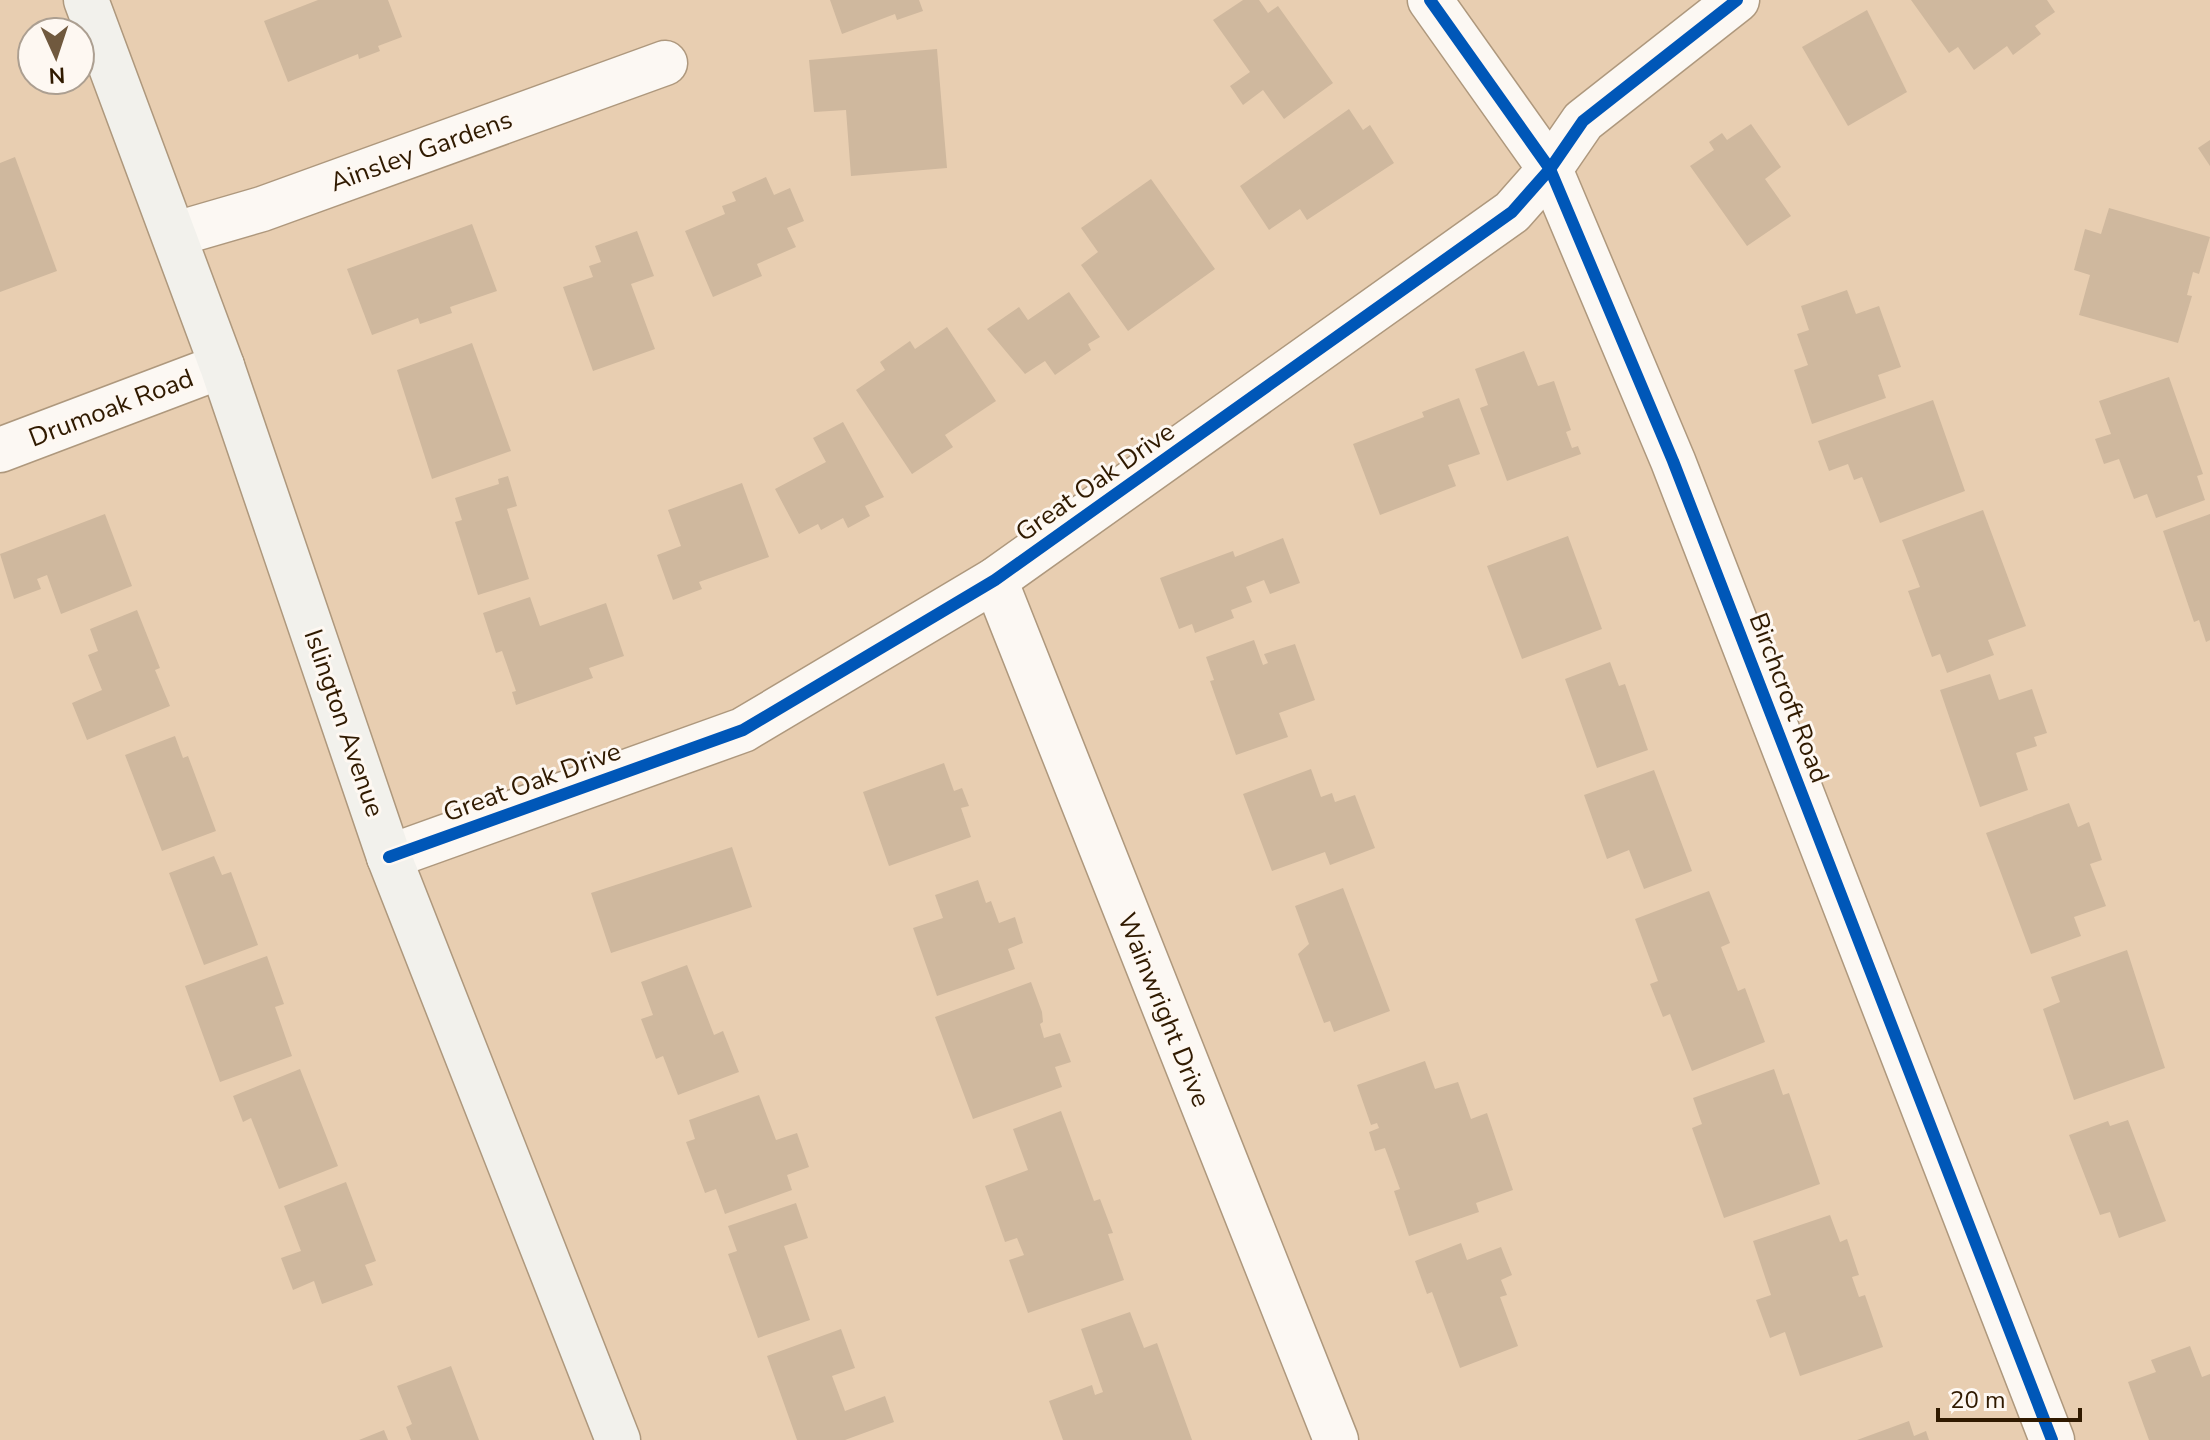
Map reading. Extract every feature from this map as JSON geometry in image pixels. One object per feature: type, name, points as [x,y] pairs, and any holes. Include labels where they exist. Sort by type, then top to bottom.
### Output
[{"type":"main road","name":"Islington Avenue","points":[[86,0],[176,234],[389,857],[618,1440]]},
{"type":"street","name":"Birchcroft Road","points":[[1430,0],[1550,169],[1673,461],[2052,1440]]},
{"type":"street","name":"Great Oak Drive","points":[[389,857],[743,730],[995,580],[1512,212],[1550,169],[1583,121],[1737,0]]},
{"type":"street","name":"Ainsley Gardens","points":[[176,234],[262,209],[665,63]]},
{"type":"street","name":"Drumoak Road","points":[[0,450],[222,366]]},
{"type":"street","name":"Wainwright Drive","points":[[995,580],[1336,1440]]},
{"type":"building","points":[[318,0],[388,0],[402,37],[378,46],[380,51],[359,59],[358,54],[288,82],[264,21]]},
{"type":"building","points":[[830,0],[919,0],[923,11],[897,20],[895,14],[842,34]]},
{"type":"building","points":[[1243,0],[1259,0],[1268,13],[1278,6],[1333,83],[1284,119],[1263,90],[1243,105],[1230,86],[1250,72],[1213,20]]},
{"type":"building","points":[[1911,0],[2047,0],[2055,12],[2035,26],[2041,34],[2013,55],[2007,46],[1974,70],[1958,47],[1949,53]]},
{"type":"building","points":[[1867,10],[1907,92],[1848,126],[1802,47]]},
{"type":"building","points":[[937,49],[947,168],[851,176],[846,110],[814,112],[809,60]]},
{"type":"building","points":[[1349,109],[1363,130],[1370,125],[1394,163],[1307,220],[1300,209],[1269,230],[1240,186]]},
{"type":"building","points":[[1751,124],[1781,167],[1765,179],[1791,216],[1747,246],[1690,166],[1714,150],[1709,142],[1722,133],[1727,140]]},
{"type":"building","points":[[2210,140],[2210,166],[2198,148]]},
{"type":"building","points":[[15,157],[57,271],[0,292],[0,163]]},
{"type":"building","points":[[766,177],[774,195],[790,188],[804,221],[787,228],[796,247],[757,264],[762,276],[713,297],[685,231],[725,214],[722,206],[736,201],[732,192]]},
{"type":"building","points":[[1151,179],[1215,269],[1128,331],[1081,265],[1098,252],[1081,228]]},
{"type":"building","points":[[2109,208],[2210,237],[2199,274],[2193,272],[2187,295],[2192,296],[2178,343],[2079,315],[2090,275],[2074,270],[2085,229],[2101,234]]},
{"type":"building","points":[[472,224],[497,291],[450,307],[452,313],[420,324],[418,318],[372,335],[347,269]]},
{"type":"building","points":[[637,231],[654,276],[631,284],[655,349],[593,371],[563,287],[593,277],[589,266],[601,262],[595,246]]},
{"type":"building","points":[[1847,290],[1856,314],[1879,306],[1901,367],[1878,375],[1886,398],[1812,424],[1794,370],[1808,365],[1797,334],[1809,330],[1801,306]]},
{"type":"building","points":[[1069,292],[1100,337],[1088,344],[1091,350],[1055,375],[1045,361],[1025,374],[987,329],[1019,307],[1028,320]]},
{"type":"building","points":[[947,327],[996,401],[945,435],[953,447],[912,474],[856,390],[885,370],[880,362],[910,341],[915,349]]},
{"type":"building","points":[[472,343],[511,451],[432,479],[397,370]]},
{"type":"building","points":[[1524,351],[1538,386],[1554,381],[1571,430],[1566,432],[1572,448],[1578,446],[1581,454],[1507,481],[1480,408],[1488,405],[1475,369]]},
{"type":"building","points":[[2169,377],[2203,474],[2197,476],[2205,500],[2156,518],[2147,494],[2134,499],[2119,459],[2104,464],[2095,439],[2111,434],[2099,401]]},
{"type":"building","points":[[1459,398],[1480,454],[1448,465],[1456,486],[1380,515],[1353,444],[1424,417],[1422,412]]},
{"type":"building","points":[[1933,400],[1965,491],[1880,523],[1862,477],[1854,480],[1848,464],[1829,471],[1818,441]]},
{"type":"building","points":[[843,422],[884,497],[865,506],[870,516],[848,528],[843,518],[821,530],[818,524],[799,534],[775,489],[826,462],[813,438]]},
{"type":"building","points":[[508,476],[517,506],[507,509],[529,579],[478,595],[455,522],[462,520],[455,498],[499,484],[498,479]]},
{"type":"building","points":[[742,483],[769,557],[699,582],[702,589],[673,600],[657,555],[681,546],[668,510]]},
{"type":"building","points":[[1983,510],[2026,626],[1988,640],[1994,655],[1947,673],[1940,654],[1932,657],[1908,591],[1920,587],[1902,540]]},
{"type":"building","points":[[105,514],[132,586],[61,614],[47,575],[37,579],[41,589],[14,599],[0,554]]},
{"type":"building","points":[[2210,514],[2210,640],[2206,642],[2199,620],[2194,622],[2163,531]]},
{"type":"building","points":[[1568,536],[1602,629],[1522,659],[1487,566]]},
{"type":"building","points":[[1283,538],[1300,583],[1270,594],[1264,580],[1246,587],[1252,602],[1231,610],[1234,618],[1195,633],[1192,624],[1179,629],[1160,578],[1233,551],[1235,557]]},
{"type":"building","points":[[530,597],[540,626],[606,603],[624,656],[589,668],[593,678],[516,705],[512,692],[516,691],[502,651],[496,653],[483,613]]},
{"type":"building","points":[[137,610],[160,668],[155,670],[170,706],[87,740],[72,703],[102,690],[88,655],[98,651],[90,629]]},
{"type":"building","points":[[1254,640],[1263,665],[1268,663],[1264,654],[1295,644],[1315,700],[1279,713],[1288,737],[1236,755],[1210,681],[1214,680],[1206,657]]},
{"type":"building","points":[[1610,662],[1619,686],[1625,684],[1648,750],[1597,768],[1565,679]]},
{"type":"building","points":[[1990,674],[1999,700],[2032,689],[2047,733],[2034,737],[2037,746],[2016,753],[2028,790],[1980,807],[1940,690]]},
{"type":"building","points":[[175,736],[183,758],[188,756],[216,831],[162,851],[125,755]]},
{"type":"building","points":[[944,763],[954,791],[962,788],[969,806],[961,808],[971,837],[889,866],[863,792]]},
{"type":"building","points":[[1311,769],[1321,797],[1332,793],[1335,802],[1355,795],[1375,848],[1330,865],[1325,852],[1272,871],[1243,794]]},
{"type":"building","points":[[1654,770],[1692,871],[1644,889],[1629,850],[1607,859],[1584,795]]},
{"type":"building","points":[[2069,803],[2078,827],[2089,822],[2102,860],[2090,864],[2106,906],[2074,917],[2081,936],[2031,954],[1986,833]]},
{"type":"building","points":[[732,847],[752,907],[611,953],[591,893]]},
{"type":"building","points":[[214,856],[222,875],[231,872],[258,945],[204,965],[169,873]]},
{"type":"building","points":[[978,880],[986,903],[991,901],[999,923],[1015,917],[1023,943],[1008,949],[1015,969],[937,996],[913,928],[943,918],[935,895]]},
{"type":"building","points":[[1343,888],[1390,1011],[1334,1032],[1330,1021],[1324,1023],[1298,954],[1309,944],[1295,906]]},
{"type":"building","points":[[1709,891],[1730,943],[1721,947],[1738,991],[1745,988],[1765,1042],[1692,1071],[1670,1014],[1663,1017],[1650,984],[1658,981],[1635,919]]},
{"type":"building","points":[[2127,950],[2165,1068],[2074,1100],[2043,1009],[2060,1002],[2051,977]]},
{"type":"building","points":[[267,956],[284,1004],[275,1007],[292,1056],[220,1082],[185,986]]},
{"type":"building","points":[[687,965],[714,1035],[723,1031],[739,1072],[678,1095],[663,1056],[656,1059],[641,1019],[653,1015],[641,982]]},
{"type":"building","points":[[1031,982],[1042,1012],[1043,1022],[1040,1024],[1044,1038],[1060,1033],[1071,1062],[1055,1067],[1062,1087],[973,1119],[935,1017]]},
{"type":"building","points":[[1425,1061],[1435,1089],[1458,1082],[1471,1119],[1487,1113],[1513,1190],[1476,1203],[1479,1212],[1409,1236],[1394,1191],[1400,1189],[1385,1148],[1375,1151],[1369,1132],[1379,1128],[1377,1123],[1371,1125],[1357,1085]]},
{"type":"building","points":[[300,1069],[338,1166],[279,1189],[251,1118],[243,1122],[233,1096]]},
{"type":"building","points":[[1774,1069],[1783,1095],[1789,1093],[1820,1184],[1724,1218],[1692,1128],[1702,1124],[1693,1098]]},
{"type":"building","points":[[759,1095],[776,1140],[797,1133],[809,1167],[787,1175],[792,1190],[725,1214],[716,1189],[705,1193],[686,1142],[695,1139],[689,1120]]},
{"type":"building","points":[[1061,1111],[1094,1201],[1100,1199],[1113,1233],[1108,1234],[1124,1280],[1028,1313],[1009,1260],[1024,1255],[1017,1238],[1005,1242],[985,1186],[1028,1170],[1013,1129]]},
{"type":"building","points":[[2128,1120],[2166,1221],[2119,1238],[2110,1212],[2100,1215],[2069,1135],[2108,1121],[2110,1126]]},
{"type":"building","points":[[346,1182],[376,1261],[365,1265],[373,1285],[322,1304],[314,1281],[293,1290],[281,1258],[301,1251],[284,1206]]},
{"type":"building","points":[[796,1203],[808,1238],[784,1246],[810,1320],[758,1338],[728,1254],[737,1251],[728,1226]]},
{"type":"building","points":[[1830,1215],[1840,1242],[1847,1239],[1859,1275],[1852,1277],[1859,1297],[1865,1295],[1883,1347],[1800,1376],[1785,1332],[1770,1338],[1756,1300],[1771,1295],[1753,1241]]},
{"type":"building","points":[[1461,1243],[1467,1260],[1501,1247],[1512,1275],[1501,1280],[1507,1295],[1500,1297],[1518,1346],[1460,1368],[1432,1292],[1427,1294],[1415,1261]]},
{"type":"building","points":[[1130,1312],[1144,1348],[1157,1343],[1192,1440],[1063,1440],[1049,1401],[1092,1385],[1095,1395],[1103,1392],[1081,1329]]},
{"type":"building","points":[[841,1329],[855,1368],[832,1376],[845,1411],[885,1396],[894,1422],[845,1440],[797,1440],[767,1356]]},
{"type":"building","points":[[2190,1346],[2202,1377],[2210,1374],[2210,1440],[2149,1440],[2128,1382],[2156,1372],[2151,1360]]},
{"type":"building","points":[[451,1366],[479,1440],[411,1440],[406,1427],[412,1424],[397,1386]]},
{"type":"building","points":[[1909,1421],[1914,1436],[1926,1431],[1929,1440],[1857,1440]]},
{"type":"building","points":[[384,1430],[388,1440],[359,1440]]},
{"type":"cycle path","points":[[1430,0],[1550,169],[1673,461],[2052,1440]]},
{"type":"cycle path","points":[[389,857],[743,730],[995,580],[1512,212],[1550,169],[1583,121],[1737,0]]}]
